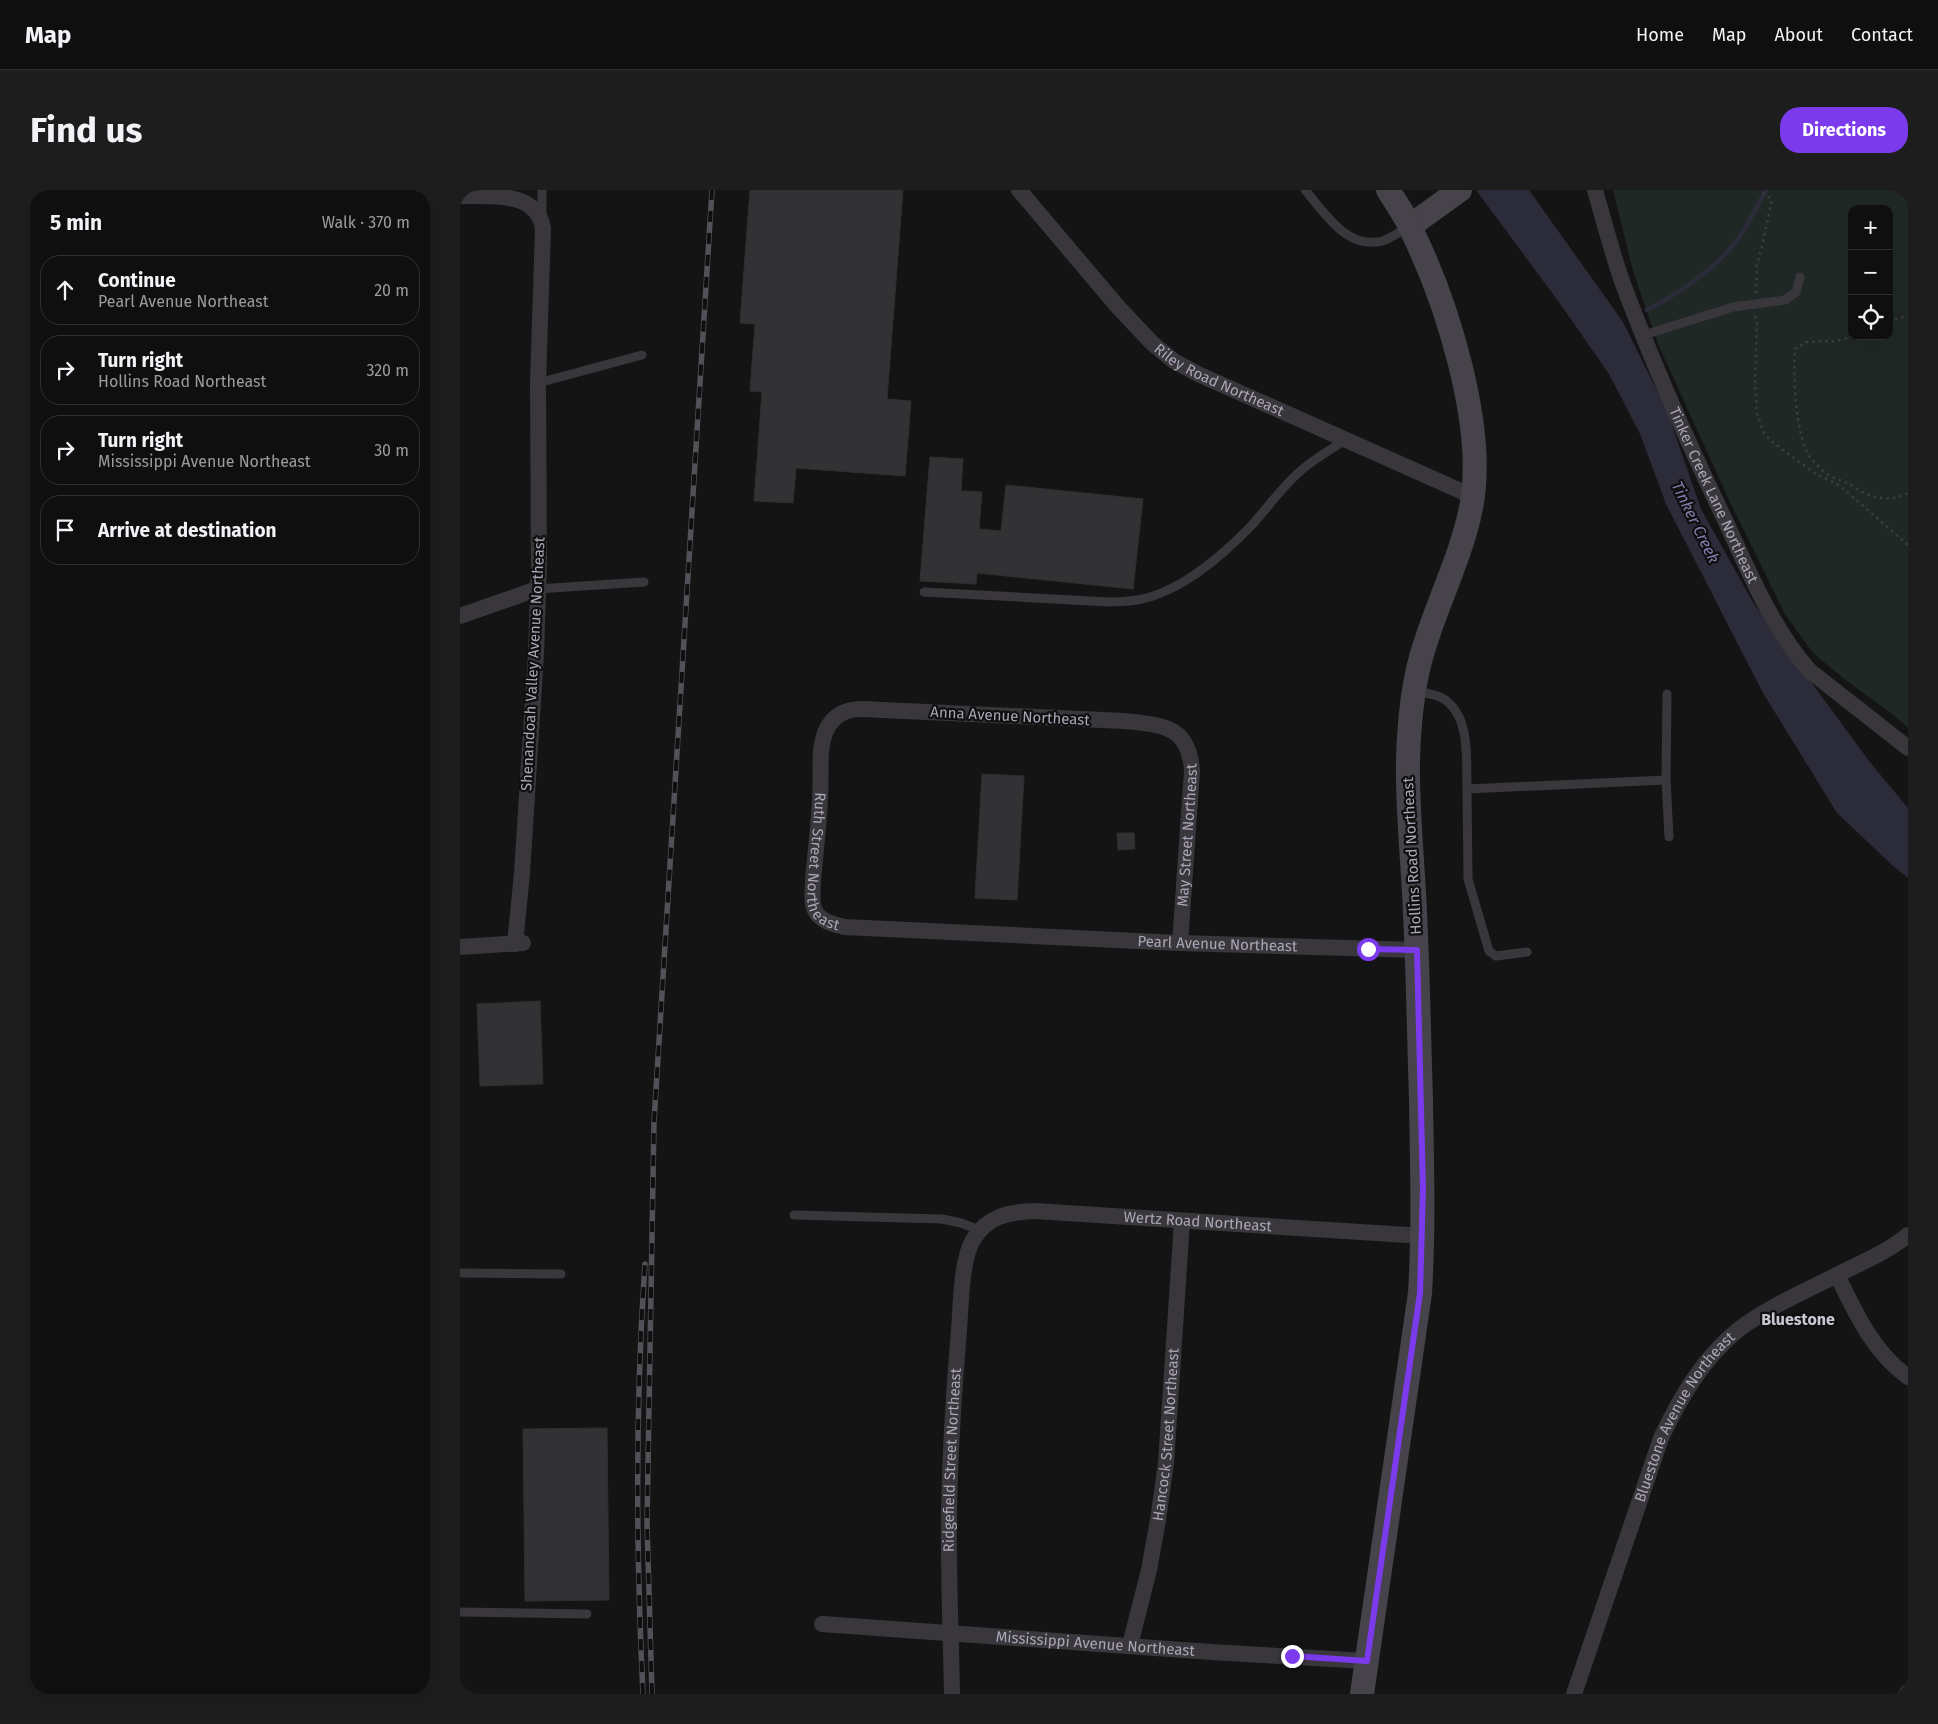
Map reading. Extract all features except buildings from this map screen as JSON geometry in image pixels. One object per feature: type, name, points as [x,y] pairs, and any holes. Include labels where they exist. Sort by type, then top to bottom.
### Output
[{"type":"main road","name":"Hollins Road Northeast","points":[[1362,1694],[1420,1293],[1423,1236],[1417,950],[1408,763],[1410,719],[1414,690],[1423,651],[1462,541],[1472,496],[1474,466],[1465,386],[1440,297],[1410,226],[1388,190]]},
{"type":"main road","points":[[1410,226],[1452,196]]},
{"type":"street","name":"Riley Road Northeast","points":[[1019,190],[1118,307],[1160,350],[1174,360],[1198,374],[1472,496]]},
{"type":"street","name":"Tinker Creek Lane Northeast","points":[[1595,190],[1623,283],[1695,458],[1740,554],[1773,617],[1799,659],[1810,671],[1908,748]]},
{"type":"street","points":[[460,196],[516,197],[528,202],[537,210],[542,220]]},
{"type":"street","name":"Shenandoah Valley Avenue Northeast","points":[[460,947],[519,944],[538,588],[538,383],[542,220]]},
{"type":"street","points":[[460,616],[538,588]]},
{"type":"street","name":"Ruth Street Northeast","points":[[902,711],[850,710],[839,714],[831,721],[826,731],[821,751],[820,799],[812,901],[814,910],[820,917],[829,922],[845,927],[1018,935]]},
{"type":"street","name":"Anna Avenue Northeast","points":[[902,711],[1118,721]]},
{"type":"street","name":"May Street Northeast","points":[[1118,721],[1162,725],[1173,730],[1182,738],[1189,750],[1192,771],[1180,943]]},
{"type":"street","name":"Pearl Avenue Northeast","points":[[1018,935],[1180,943],[1417,950]]},
{"type":"street","name":"Wertz Road Northeast","points":[[979,1230],[990,1221],[1002,1215],[1035,1211],[1423,1236]]},
{"type":"street","name":"Hancock Street Northeast","points":[[1130,1645],[1155,1538],[1166,1463],[1182,1221]]},
{"type":"street","name":"Ridgefield Street Northeast","points":[[952,1694],[949,1491],[956,1364],[962,1289],[967,1255],[979,1230]]},
{"type":"street","name":"Bluestone Avenue Northeast","points":[[1574,1694],[1661,1438],[1674,1410],[1690,1384],[1709,1359],[1740,1329],[1777,1306],[1837,1274],[1876,1256],[1908,1235]]},
{"type":"street","points":[[1837,1274],[1868,1333],[1884,1356],[1908,1377]]},
{"type":"street","name":"Mississippi Avenue Northeast","points":[[822,1624],[1367,1661]]},
{"type":"lane","points":[[542,190],[542,220]]},
{"type":"lane","points":[[1306,190],[1345,234],[1359,241],[1373,243],[1385,240],[1410,226]]},
{"type":"lane","points":[[1644,335],[1733,307],[1785,300],[1796,292],[1800,278]]},
{"type":"lane","points":[[538,383],[642,355]]},
{"type":"lane","points":[[924,592],[1109,602],[1130,602],[1151,597],[1170,589],[1228,548],[1252,524],[1272,499],[1298,474],[1322,455],[1347,439]]},
{"type":"lane","points":[[538,588],[644,582]]},
{"type":"lane","points":[[1414,690],[1443,698],[1458,713],[1466,743],[1468,879],[1489,951],[1496,956],[1527,952]]},
{"type":"lane","points":[[1667,694],[1666,780],[1669,837]]},
{"type":"lane","points":[[1467,789],[1666,780]]},
{"type":"lane","points":[[794,1215],[942,1219],[961,1223],[979,1230]]},
{"type":"lane","points":[[460,1273],[561,1274]]},
{"type":"lane","points":[[460,1612],[587,1614]]},
{"type":"path","points":[[1755,298],[1757,264],[1772,200],[1759,190]]},
{"type":"path","points":[[1755,315],[1757,323],[1755,382],[1757,414],[1764,433],[1813,472],[1840,486],[1908,545]]},
{"type":"path","points":[[1893,321],[1908,315]]},
{"type":"path","points":[[1848,337],[1836,341],[1808,342],[1795,349],[1794,388],[1802,437],[1811,459],[1829,476],[1845,481],[1864,494],[1889,499],[1908,493]]},
{"type":"shaded area","points":[[1613,190],[1908,190],[1908,728],[1813,653],[1785,614],[1729,500],[1658,344],[1633,271]]},
{"type":"water","name":"Tinker Creek","points":[[1476,190],[1529,190],[1623,322],[1667,411],[1701,509],[1754,604],[1869,761],[1908,808],[1908,878],[1837,813],[1763,693],[1666,504],[1640,434],[1609,374],[1561,305]]},
{"type":"waterway","points":[[1647,310],[1694,281],[1725,254],[1743,231],[1766,190]]},
{"type":"railway","points":[[652,1694],[647,1523],[654,1122],[712,190]]},
{"type":"railway","points":[[643,1694],[639,1587],[638,1425],[645,1264]]},
{"type":"district","name":"Bluestone","points":[[1798,1319]]},
{"type":"route","points":[[1292,1656],[1367,1661],[1420,1293],[1423,1189],[1417,950],[1368,949]]}]
